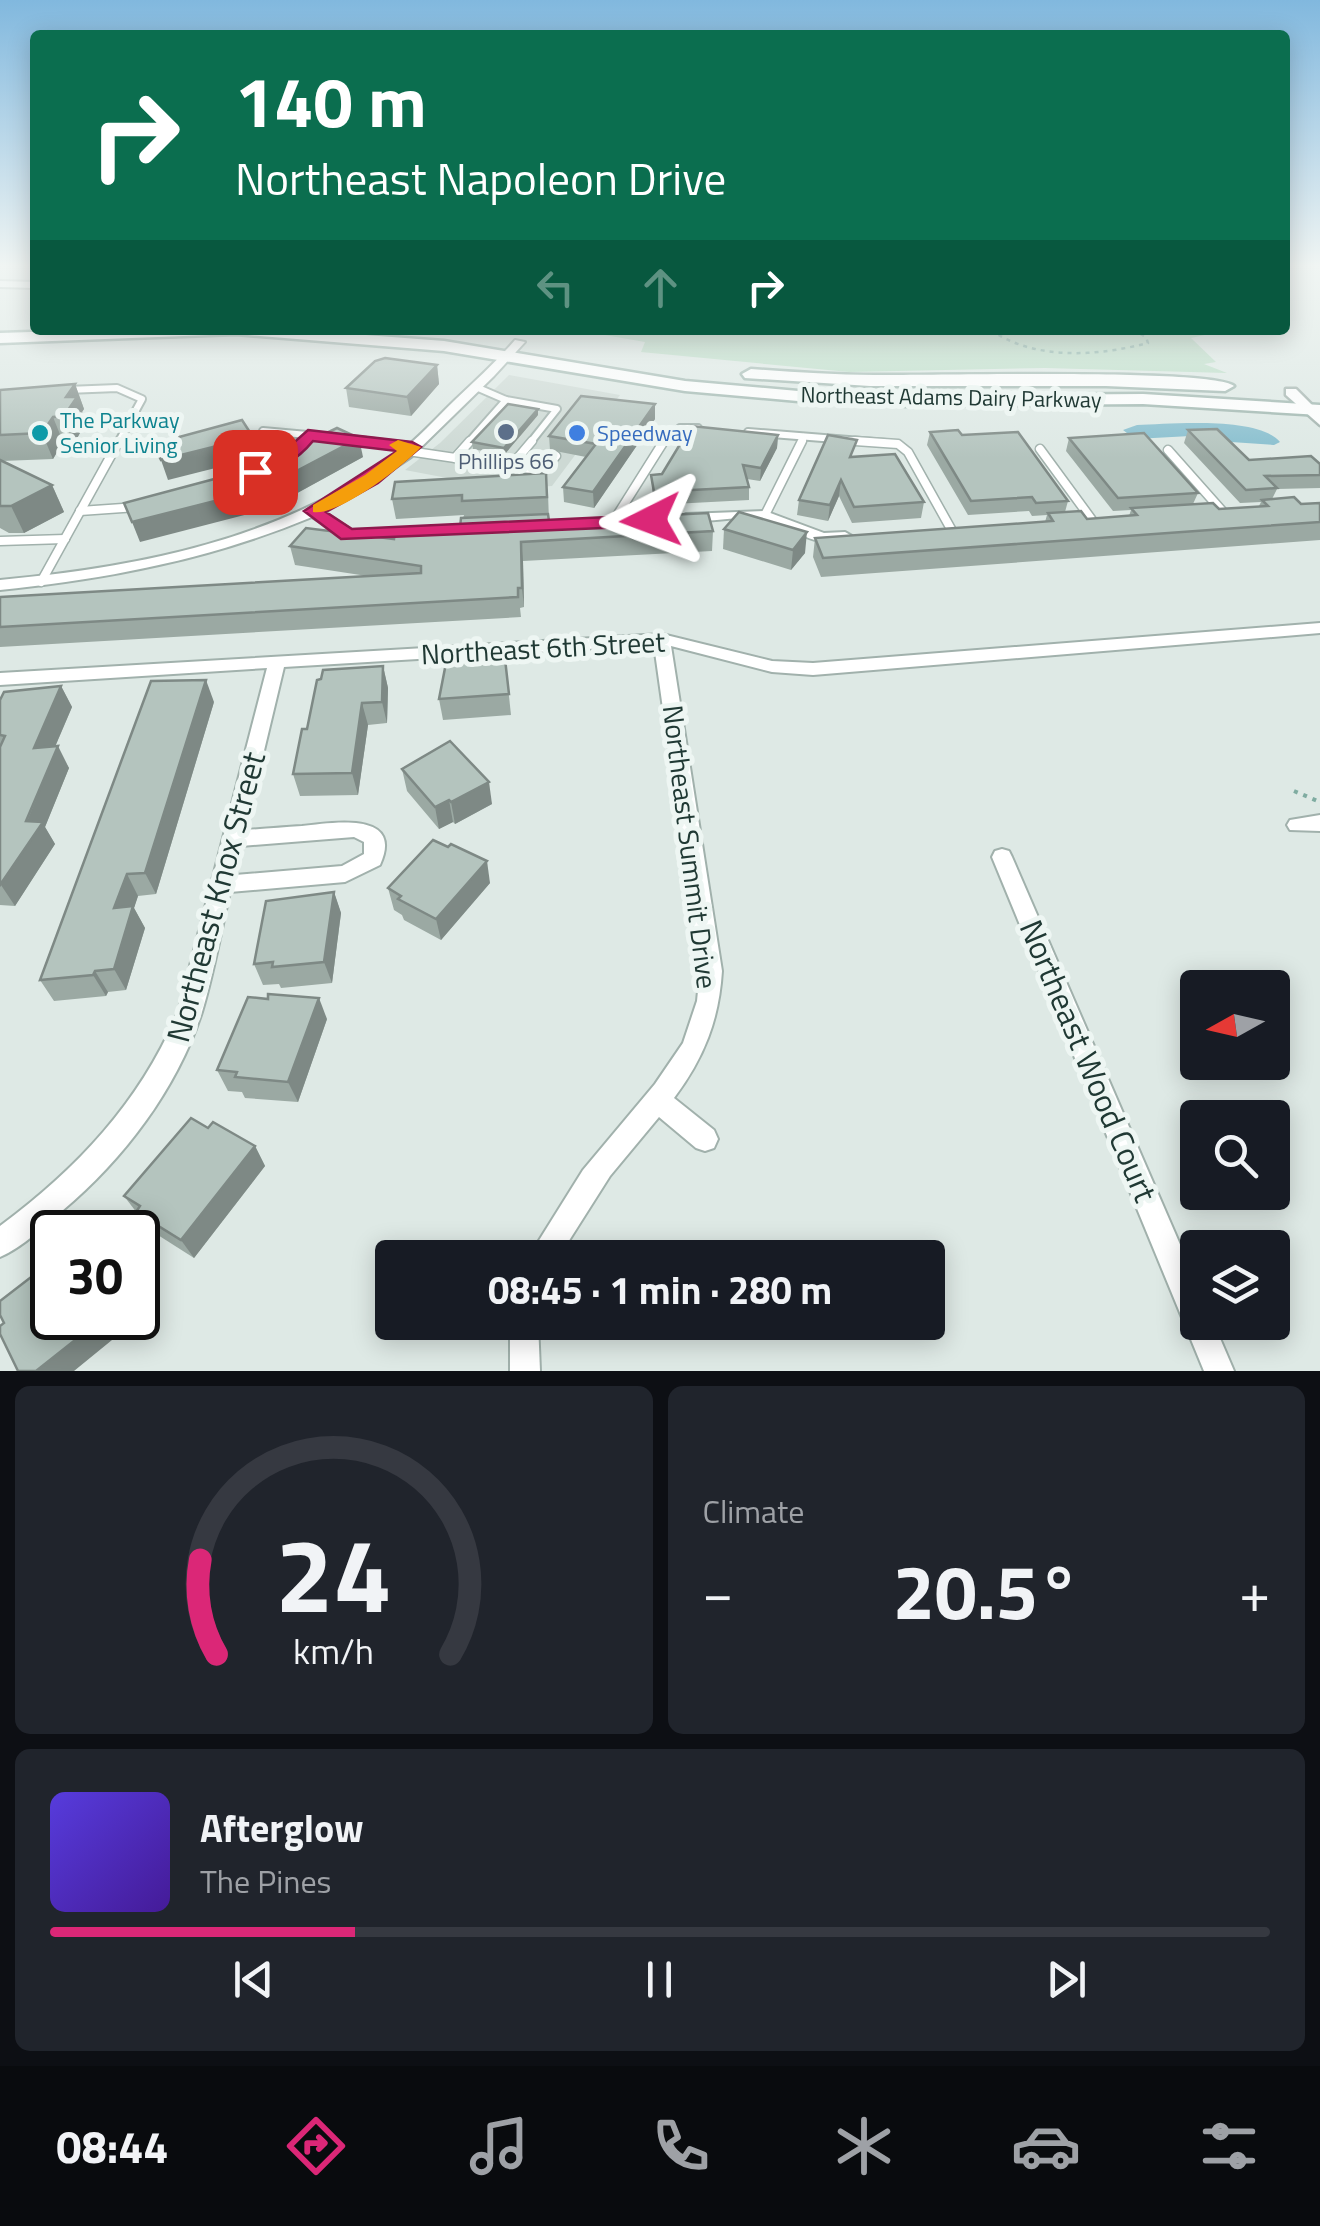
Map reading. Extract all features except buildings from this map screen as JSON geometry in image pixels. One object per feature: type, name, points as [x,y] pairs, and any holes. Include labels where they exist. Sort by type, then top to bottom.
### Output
[{"type":"main road","name":"Northeast Adams Dairy Parkway","points":[[0,338],[88,335]]},
{"type":"main road","name":"Northeast Adams Dairy Parkway","points":[[328,335],[775,376],[906,384],[1104,380],[1291,392],[1317,409]]},
{"type":"main road","name":"Northeast Adams Dairy Parkway","points":[[459,335],[685,386],[798,396],[908,401],[1143,399],[1317,409]]},
{"type":"street","points":[[0,585],[116,573],[178,559],[238,541],[313,511],[348,494],[410,449],[513,349]]},
{"type":"street","points":[[1204,513],[1242,510]]},
{"type":"street","points":[[313,511],[348,535],[424,531]]},
{"type":"street","points":[[670,519],[765,514],[822,538],[859,535]]},
{"type":"street","points":[[1074,522],[1111,519]]},
{"type":"street","points":[[594,523],[632,521]]},
{"type":"street","points":[[932,530],[968,528]]},
{"type":"street","name":"Northeast 6th Street","points":[[0,679],[662,639],[698,643],[745,663],[789,670],[1320,628]]},
{"type":"street","name":"Northeast Summit Drive","points":[[554,1240],[609,1155],[659,1101],[701,1038],[710,1004],[710,972],[662,639]]},
{"type":"street","name":"Northeast Knox Street","points":[[0,1242],[52,1206],[142,1108],[174,1056],[278,662]]},
{"type":"street","points":[[1297,824],[1320,823]]},
{"type":"street","points":[[222,884],[345,874],[372,859],[376,847],[374,838],[366,831],[354,829],[233,838]]},
{"type":"street","name":"Northeast Wood Court","points":[[1002,856],[1180,1279]]},
{"type":"street","points":[[659,1101],[706,1139]]},
{"type":"street","points":[[524,1340],[525,1371]]},
{"type":"street","name":"Northeast Wood Court","points":[[1206,1340],[1219,1371]]},
{"type":"lane","points":[[476,386],[506,400],[557,409],[511,466]]},
{"type":"lane","points":[[41,582],[142,399],[124,388],[57,390]]},
{"type":"lane","points":[[455,458],[475,441],[506,400]]},
{"type":"lane","points":[[531,424],[543,426]]},
{"type":"lane","points":[[613,522],[667,436],[680,428],[714,430]]},
{"type":"lane","points":[[263,431],[543,471],[556,456]]},
{"type":"lane","points":[[732,431],[898,444],[908,452],[950,529]]},
{"type":"lane","points":[[522,434],[535,436]]},
{"type":"lane","points":[[286,456],[308,435]]},
{"type":"lane","points":[[765,514],[804,437]]},
{"type":"lane","points":[[511,447],[525,449]]},
{"type":"lane","points":[[1040,450],[1092,520]]},
{"type":"lane","points":[[1168,450],[1223,512]]},
{"type":"lane","points":[[80,512],[149,504]]},
{"type":"lane","points":[[0,540],[64,539]]},
{"type":"path","points":[[998,335],[1010,344],[1050,352],[1148,342],[1144,335]]},
{"type":"path","points":[[1294,790],[1320,802]]},
{"type":"shaded area","points":[[509,375],[620,395],[552,486],[505,489],[405,470],[440,443]]},
{"type":"green space","points":[[605,335],[1205,335],[1191,338],[1216,362],[1204,364],[1227,373],[1045,368],[849,372],[641,352],[645,342]]},
{"type":"water","points":[[1137,425],[1234,425],[1253,428],[1280,442],[1231,442],[1209,435],[1135,439],[1123,430]]},
{"type":"slow traffic","points":[[319,509],[372,479],[412,447],[398,445]]},
{"type":"place","name":"Phillips 66","points":[[506,432]]},
{"type":"place","name":"The Parkway Senior Living","points":[[40,433]]},
{"type":"place","name":"Speedway","points":[[577,433]]},
{"type":"route","points":[[255,472],[296,451],[308,435],[412,447],[372,479],[313,511],[348,535],[651,520]]}]
